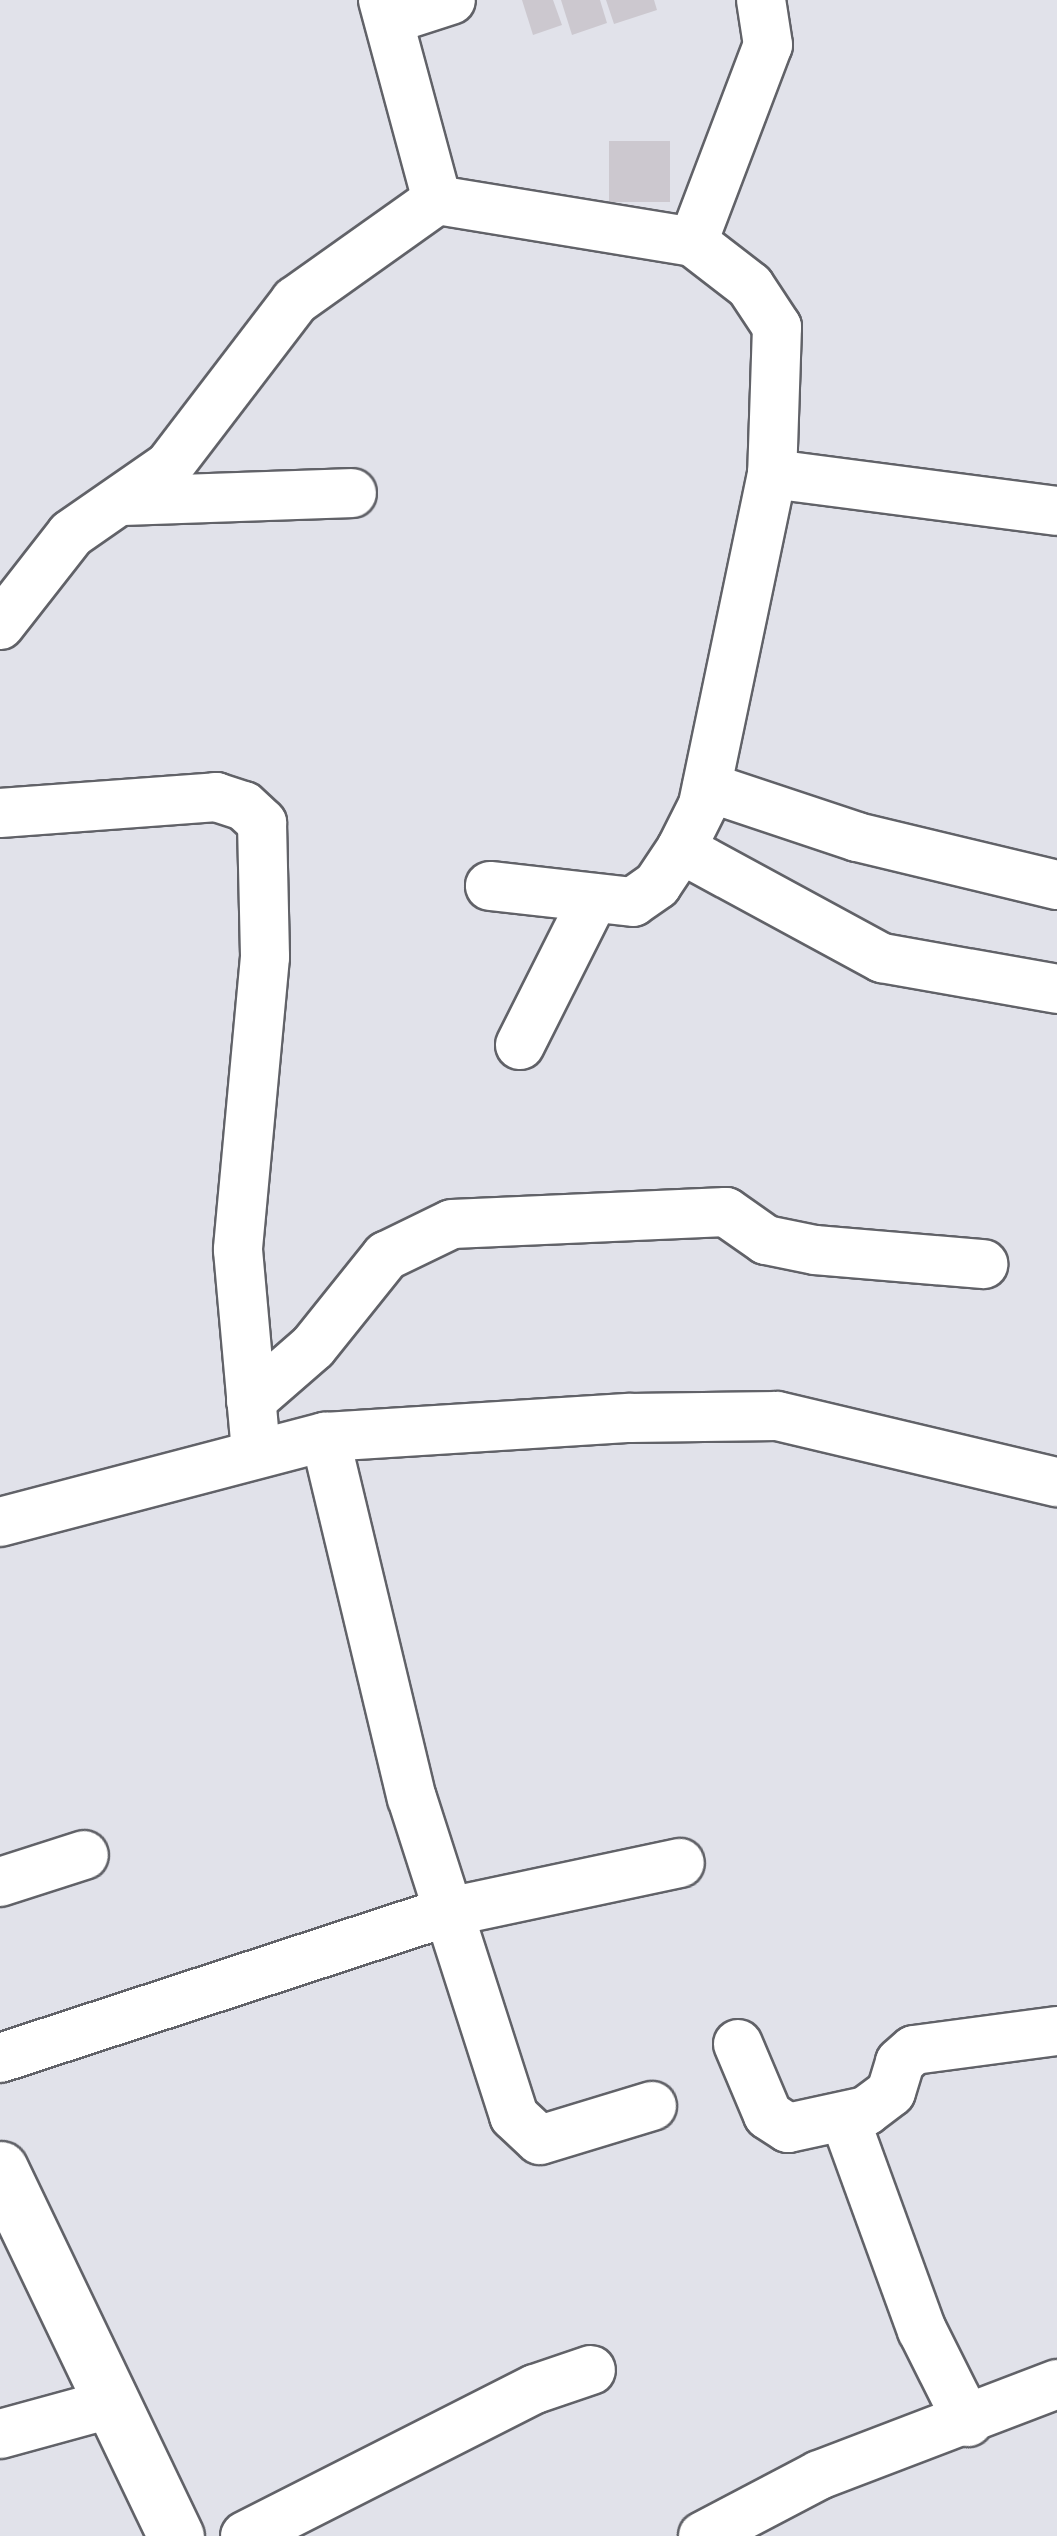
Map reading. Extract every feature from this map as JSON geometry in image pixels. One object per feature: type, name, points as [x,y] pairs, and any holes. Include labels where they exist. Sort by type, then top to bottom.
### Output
[{"type":"street","points":[[438,200],[386,10],[451,0]]},
{"type":"street","points":[[692,242],[768,44],[761,0]]},
{"type":"street","points":[[0,624],[70,534],[126,501],[169,466],[296,300],[438,200],[692,242],[750,286],[776,327],[772,474],[707,787],[681,849],[657,885],[632,902],[490,886]]},
{"type":"street","points":[[772,474],[1057,512]]},
{"type":"street","points":[[126,501],[352,493]]},
{"type":"street","points":[[707,787],[893,847],[1057,886]]},
{"type":"street","points":[[0,813],[216,797],[244,806],[262,823],[265,958],[238,1250],[256,1450]]},
{"type":"street","points":[[681,849],[882,958],[1057,989]]},
{"type":"street","points":[[520,1045],[593,900]]},
{"type":"street","points":[[251,1401],[313,1347],[386,1256],[452,1224],[714,1212],[766,1240],[814,1250],[983,1264]]},
{"type":"street","points":[[0,1522],[256,1450],[326,1438],[777,1416],[1057,1482]]},
{"type":"street","points":[[326,1438],[369,1641],[444,1913],[499,2078],[526,2131],[540,2140],[652,2106]]},
{"type":"street","points":[[0,1882],[84,1855]]},
{"type":"street","points":[[0,2058],[444,1913],[680,1863]]},
{"type":"street","points":[[738,2044],[775,2124],[845,2118],[892,2092],[907,2053],[1057,2030]]},
{"type":"street","points":[[845,2118],[922,2330],[968,2422]]},
{"type":"street","points":[[0,2168],[176,2536]]},
{"type":"street","points":[[244,2536],[535,2389],[591,2370]]},
{"type":"street","points":[[703,2536],[818,2475],[968,2422],[1057,2384]]},
{"type":"street","points":[[0,2434],[110,2404]]},
{"type":"building","points":[[522,0],[553,0],[562,25],[533,35]]},
{"type":"building","points":[[561,0],[600,0],[607,23],[572,35]]},
{"type":"building","points":[[606,0],[654,0],[657,10],[614,24]]},
{"type":"building","points":[[609,141],[670,141],[670,202],[609,202]]}]
